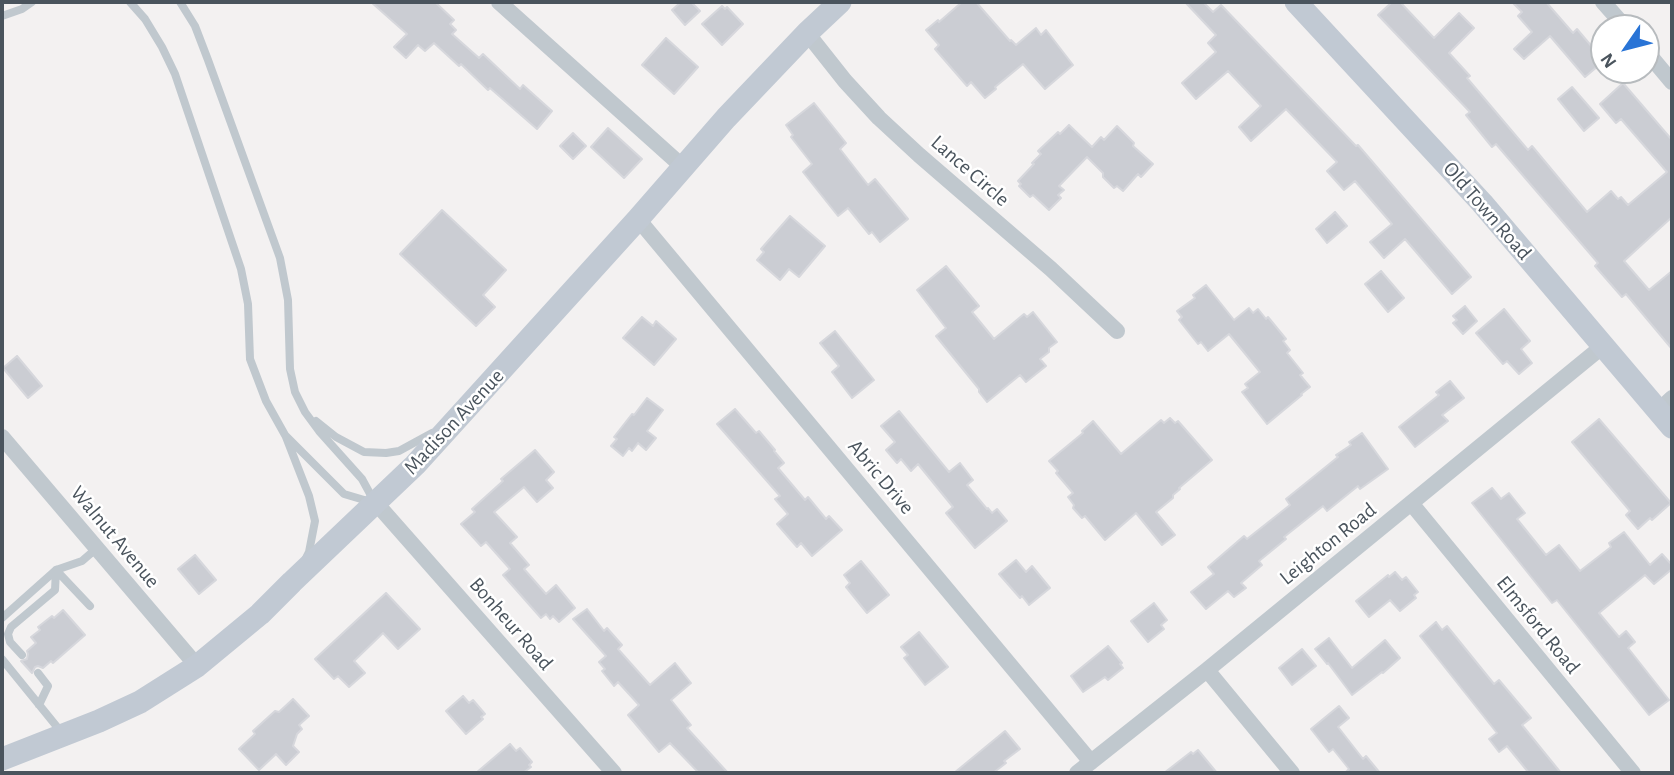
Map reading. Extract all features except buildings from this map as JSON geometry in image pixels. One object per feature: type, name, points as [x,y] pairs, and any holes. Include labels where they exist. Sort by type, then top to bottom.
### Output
[{"type":"street","points":[[499,2],[683,167]]},
{"type":"street","name":"Madison Avenue","points":[[2,759],[140,702],[197,666],[260,614],[376,503],[457,420],[726,118],[840,2]]},
{"type":"street","name":"Old Town Road","points":[[1296,2],[1482,203],[1603,346],[1668,412]]},
{"type":"street","name":"Lance Circle","points":[[807,33],[879,118],[1046,264],[1117,331]]},
{"type":"street","points":[[1660,68],[1672,82]]},
{"type":"street","name":"Abric Drive","points":[[638,219],[1091,762]]},
{"type":"street","name":"Leighton Road","points":[[1077,773],[1208,670],[1603,346]]},
{"type":"street","name":"Walnut Avenue","points":[[2,437],[197,666]]},
{"type":"street","name":"Bonheur Road","points":[[376,503],[614,773]]},
{"type":"street","name":"Elmsford Road","points":[[1411,503],[1633,773]]},
{"type":"street","points":[[1208,670],[1292,773]]},
{"type":"lane","points":[[2,16],[22,9],[32,2]]},
{"type":"lane","points":[[130,2],[145,19],[175,75],[241,269],[248,304],[250,359],[309,495],[315,521],[309,552],[292,582]]},
{"type":"lane","points":[[180,2],[195,26],[280,258],[288,300],[290,369],[295,392],[305,412],[362,479],[376,503]]},
{"type":"lane","points":[[305,412],[336,437],[364,452],[399,451],[457,420]]},
{"type":"lane","points":[[285,435],[344,494],[376,503]]},
{"type":"lane","points":[[2,618],[56,570],[82,561],[97,548]]},
{"type":"lane","points":[[56,570],[90,606]]},
{"type":"lane","points":[[22,654],[10,642],[8,634],[11,627],[55,590],[56,570]]},
{"type":"lane","points":[[2,659],[63,735]]},
{"type":"lane","points":[[38,673],[48,686],[39,705]]}]
